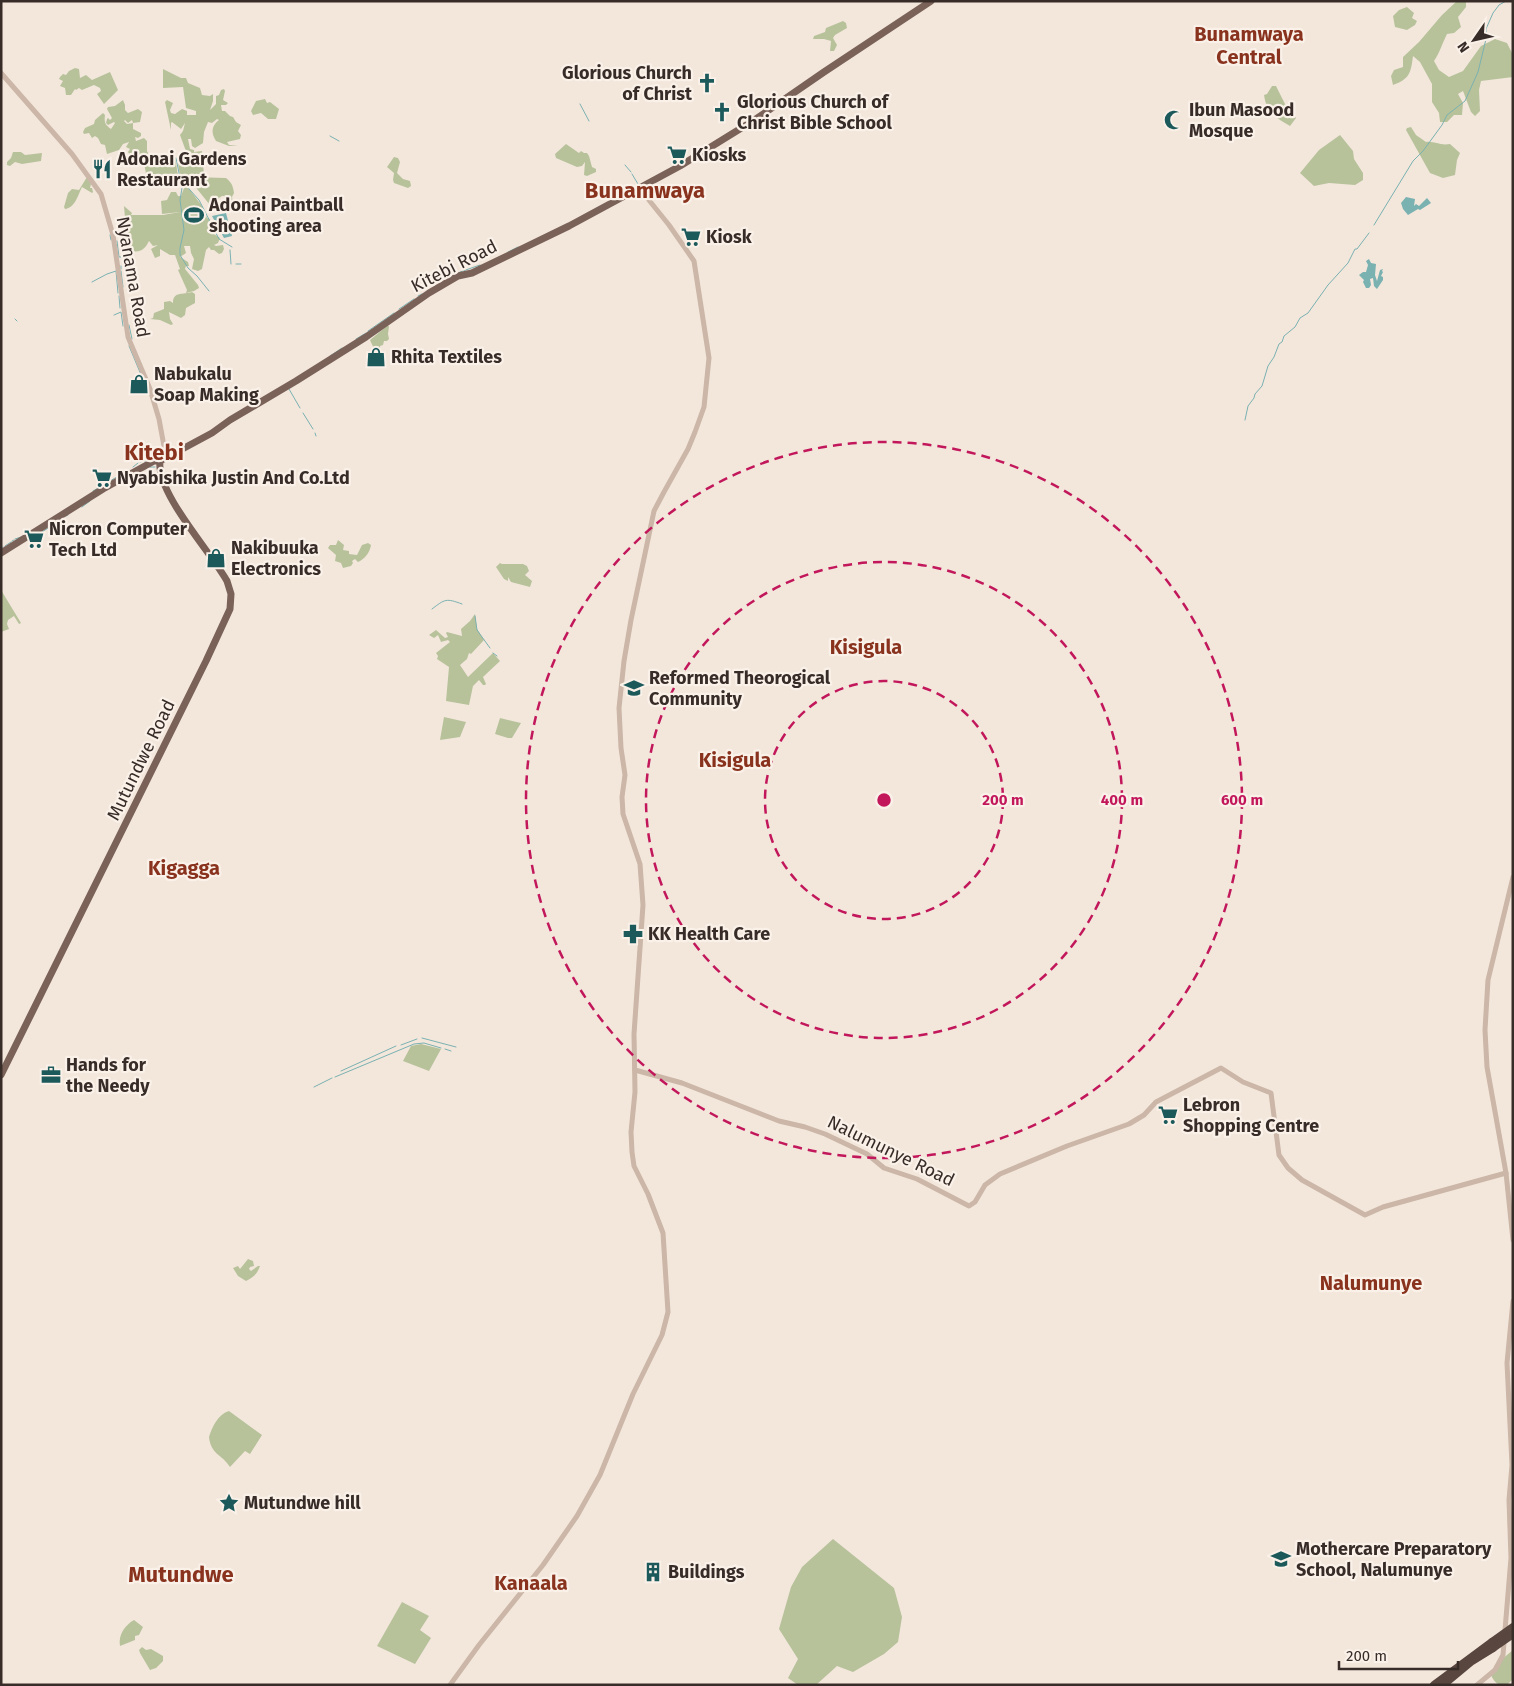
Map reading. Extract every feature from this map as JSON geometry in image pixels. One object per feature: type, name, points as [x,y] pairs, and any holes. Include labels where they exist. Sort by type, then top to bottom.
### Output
[{"type":"highway","points":[[1443,1685],[1513,1627]]},
{"type":"highway","points":[[1434,1685],[1492,1644],[1513,1634]]},
{"type":"main road","name":"Kitebi Road","points":[[1,553],[113,483],[212,433],[230,420],[366,337],[435,289],[458,276],[472,273],[553,234],[640,189],[712,147],[931,1]]},
{"type":"main road","name":"Mutundwe Road","points":[[1,1074],[210,654],[230,609],[231,594],[227,582],[174,504],[160,469],[163,459]]},
{"type":"street","name":"Nyanama Road","points":[[1,73],[72,154],[101,194],[113,235],[128,337],[150,389],[160,419],[163,459]]},
{"type":"street","points":[[450,1685],[479,1645],[543,1565],[576,1516],[600,1475],[625,1413],[666,1325],[668,1305],[663,1233],[648,1194],[633,1164],[631,1132],[636,1070],[634,1034],[643,905],[640,864],[623,814],[624,775],[620,748],[619,708],[631,620],[654,511],[696,432],[704,407],[709,358],[694,261],[669,225],[640,189]]},
{"type":"street","points":[[1513,878],[1488,980],[1485,1008],[1487,1067],[1506,1173],[1513,1240]]},
{"type":"street","name":"Nalumunye Road","points":[[636,1070],[682,1083],[779,1121],[825,1134],[867,1154],[884,1168],[917,1178],[969,1206],[975,1202],[980,1192],[993,1178],[1130,1124],[1144,1115],[1156,1102],[1221,1068],[1244,1082],[1270,1093],[1279,1155],[1288,1168],[1302,1180],[1365,1215],[1382,1207],[1506,1173]]},
{"type":"street","points":[[1477,1685],[1495,1670],[1503,1655],[1511,1558],[1509,1500],[1512,1465],[1507,1363],[1513,1301]]},
{"type":"green space","points":[[1457,1],[1466,1],[1466,7],[1458,17],[1461,27],[1454,33],[1447,34],[1434,61],[1439,70],[1449,77],[1463,71],[1481,46],[1495,39],[1507,43],[1512,53],[1513,77],[1481,81],[1479,90],[1480,111],[1475,116],[1471,112],[1463,91],[1458,94],[1463,103],[1462,115],[1454,115],[1447,122],[1440,122],[1439,113],[1432,102],[1432,84],[1420,62],[1413,56],[1409,74],[1399,83],[1393,85],[1391,76],[1394,70],[1403,67],[1403,57]]},
{"type":"green space","points":[[1407,7],[1414,13],[1412,18],[1417,21],[1415,25],[1407,30],[1395,27],[1393,16],[1399,10]]},
{"type":"green space","points":[[843,21],[846,23],[847,28],[833,38],[837,45],[834,51],[830,51],[831,41],[813,39],[814,36],[825,32],[826,28]]},
{"type":"green space","points":[[75,68],[79,69],[80,78],[86,75],[92,80],[110,72],[118,90],[104,104],[97,94],[101,91],[100,88],[94,85],[82,90],[79,88],[75,89],[71,95],[66,95],[65,88],[60,86],[63,81],[59,79],[63,74],[66,75]]},
{"type":"green space","points":[[163,69],[181,78],[186,78],[188,83],[200,88],[202,95],[210,96],[213,94],[210,110],[216,104],[216,96],[224,89],[223,100],[228,103],[221,105],[222,111],[225,111],[241,125],[238,131],[241,135],[240,139],[227,142],[229,145],[238,146],[229,146],[216,141],[213,130],[214,125],[219,120],[217,119],[212,123],[208,122],[204,132],[203,143],[195,148],[192,146],[191,139],[188,139],[190,149],[194,150],[194,152],[202,151],[204,175],[180,176],[177,157],[187,154],[180,135],[185,123],[181,129],[172,122],[171,130],[165,102],[167,100],[173,103],[170,110],[171,113],[175,114],[182,109],[187,111],[187,115],[196,115],[196,111],[186,108],[183,87],[163,88]]},
{"type":"green space","points":[[1272,86],[1276,86],[1285,104],[1296,118],[1290,126],[1276,117],[1267,107],[1264,95],[1267,94]]},
{"type":"green space","points":[[265,99],[267,103],[270,102],[279,109],[276,119],[268,119],[261,113],[253,115],[251,111],[256,101]]},
{"type":"green space","points":[[123,100],[125,110],[128,113],[138,109],[142,112],[140,122],[133,123],[133,129],[141,133],[141,136],[138,138],[135,137],[136,141],[144,138],[147,141],[147,151],[151,159],[149,163],[175,157],[178,176],[147,179],[144,163],[137,155],[132,158],[128,152],[130,149],[126,147],[129,142],[123,144],[119,150],[107,154],[105,145],[101,144],[98,138],[95,136],[92,138],[89,133],[84,134],[85,128],[94,124],[95,120],[103,113],[105,115],[105,123],[111,129],[115,123],[108,125],[106,123],[108,118],[110,120],[112,118],[107,109]],"holes":[[[132,120],[133,123],[127,124],[124,121],[128,123]]]},
{"type":"green space","points":[[1411,127],[1416,135],[1426,142],[1450,144],[1460,153],[1455,175],[1443,178],[1430,173],[1406,130]]},
{"type":"green space","points":[[1340,135],[1353,151],[1354,159],[1363,173],[1363,180],[1355,185],[1329,183],[1314,186],[1300,173],[1319,150]]},
{"type":"green space","points":[[566,144],[579,153],[581,151],[587,153],[596,172],[587,176],[584,175],[585,162],[582,166],[577,167],[556,158],[555,154]]},
{"type":"green space","points":[[13,152],[21,152],[25,155],[42,153],[41,161],[22,164],[15,162],[10,166],[7,165]]},
{"type":"green space","points":[[394,157],[398,158],[400,162],[397,173],[403,179],[410,181],[411,186],[408,188],[394,183],[394,173],[387,167]]},
{"type":"green space","points":[[87,177],[93,192],[82,187],[74,204],[65,209],[68,193],[72,189],[79,190]]},
{"type":"green space","points":[[192,177],[226,178],[232,185],[234,193],[230,211],[227,209],[224,196],[219,198],[219,205],[213,207],[210,205],[189,179]]},
{"type":"green space","points":[[187,186],[202,206],[207,218],[210,219],[210,223],[214,228],[214,234],[220,238],[218,243],[214,245],[223,245],[224,249],[219,254],[209,247],[206,250],[202,269],[198,271],[192,269],[194,259],[190,246],[184,246],[186,253],[180,257],[188,262],[189,266],[186,266],[185,269],[199,288],[186,293],[187,290],[178,270],[180,269],[175,255],[170,255],[160,249],[160,256],[155,258],[151,249],[158,245],[153,246],[149,241],[141,250],[136,252],[130,250],[130,237],[120,237],[120,233],[126,231],[124,206],[132,213],[131,215],[163,215],[180,212],[162,214],[161,201],[167,200],[171,192],[176,192],[178,196],[181,196],[184,188]]},
{"type":"green space","points":[[192,292],[195,294],[195,303],[186,308],[185,315],[181,318],[169,312],[173,324],[150,319],[153,318],[154,313],[164,309],[164,302],[170,301],[173,303],[173,299],[177,295]]},
{"type":"green space","points":[[389,326],[389,339],[380,346],[381,360],[378,362],[375,360],[375,351],[370,340]]},
{"type":"green space","points":[[338,540],[344,545],[343,550],[349,551],[349,554],[357,555],[362,545],[368,543],[371,545],[363,559],[358,562],[355,559],[352,561],[351,566],[343,568],[341,563],[335,561],[336,555],[328,548],[330,545],[336,545]]},
{"type":"green space","points":[[500,563],[523,564],[527,566],[529,571],[525,575],[532,581],[530,587],[511,582],[508,577],[508,581],[504,579],[496,567]]},
{"type":"green space","points":[[1,590],[21,623],[19,624],[14,616],[8,620],[9,629],[1,632]]},
{"type":"green space","points":[[475,614],[477,629],[484,640],[471,654],[469,653],[467,659],[460,665],[468,677],[493,653],[500,661],[483,677],[485,685],[479,680],[473,686],[469,705],[446,701],[449,667],[437,659],[436,653],[450,642],[448,640],[441,642],[438,635],[434,638],[429,635],[436,630],[445,638],[448,637],[447,632],[462,636],[461,629]]},
{"type":"green space","points":[[444,717],[466,722],[460,737],[440,740]]},
{"type":"green space","points":[[500,718],[521,723],[512,738],[495,734]]},
{"type":"green space","points":[[421,1044],[441,1049],[429,1071],[403,1061],[411,1046]]},
{"type":"green space","points":[[248,1259],[253,1261],[254,1266],[249,1269],[251,1271],[260,1266],[255,1275],[246,1281],[238,1276],[233,1268],[238,1266],[240,1269]]},
{"type":"green space","points":[[229,1411],[262,1435],[250,1454],[245,1451],[230,1467],[214,1451],[209,1437],[219,1418]]},
{"type":"green space","points":[[833,1539],[894,1588],[902,1617],[898,1642],[884,1654],[853,1672],[837,1666],[816,1685],[798,1685],[788,1678],[798,1659],[779,1629],[791,1587],[802,1567]]},
{"type":"green space","points":[[402,1602],[429,1616],[420,1630],[431,1638],[415,1664],[377,1646]]},
{"type":"green space","points":[[134,1620],[143,1627],[139,1635],[135,1636],[135,1640],[120,1646],[120,1638],[123,1631]]},
{"type":"green space","points":[[142,1647],[146,1650],[151,1649],[163,1656],[163,1661],[156,1668],[150,1670],[140,1653],[139,1650]]},
{"type":"green space","points":[[1513,1650],[1513,1679],[1507,1685],[1501,1685],[1491,1675],[1495,1665]]},
{"type":"water","points":[[1406,197],[1415,199],[1414,206],[1416,204],[1419,206],[1427,198],[1431,203],[1408,215],[1401,203]]},
{"type":"water","points":[[226,213],[232,236],[224,238],[212,216]]},
{"type":"water","points":[[1369,259],[1371,263],[1376,264],[1375,275],[1377,281],[1380,270],[1383,269],[1381,276],[1383,280],[1377,289],[1374,286],[1373,278],[1370,279],[1371,285],[1369,288],[1366,288],[1364,280],[1359,275],[1366,272],[1368,265],[1366,261]]},
{"type":"waterway","points":[[1374,225],[1413,161],[1423,151],[1447,115],[1465,101],[1478,72],[1486,39],[1486,29],[1493,13],[1499,5],[1506,1]]},
{"type":"waterway","points":[[580,104],[589,121]]},
{"type":"waterway","points":[[330,136],[339,141]]},
{"type":"waterway","points":[[176,158],[182,188],[180,200],[184,230],[180,255],[188,268],[209,291]]},
{"type":"waterway","points":[[625,165],[631,172]]},
{"type":"waterway","points":[[632,174],[638,184]]},
{"type":"waterway","points":[[181,180],[199,200],[219,239],[232,247]]},
{"type":"waterway","points":[[1245,420],[1248,406],[1262,386],[1268,366],[1284,336],[1295,327],[1300,318],[1308,313],[1369,233]]},
{"type":"waterway","points":[[110,235],[111,240]]},
{"type":"waterway","points":[[117,241],[119,257],[122,257]]},
{"type":"waterway","points":[[508,252],[518,247]]},
{"type":"waterway","points":[[230,250],[231,264]]},
{"type":"waterway","points":[[236,264],[241,264]]},
{"type":"waterway","points":[[460,272],[480,265]]},
{"type":"waterway","points":[[92,282],[116,271],[118,293]]},
{"type":"waterway","points":[[121,271],[123,287]]},
{"type":"waterway","points":[[418,296],[422,294]]},
{"type":"waterway","points":[[119,296],[120,308]]},
{"type":"waterway","points":[[399,309],[414,299]]},
{"type":"waterway","points":[[114,315],[121,312],[123,326]]},
{"type":"waterway","points":[[368,331],[394,313]]},
{"type":"waterway","points":[[129,325],[132,339]]},
{"type":"waterway","points":[[356,339],[366,333]]},
{"type":"waterway","points":[[129,346],[147,389]]},
{"type":"waterway","points":[[330,356],[342,348]]},
{"type":"waterway","points":[[289,389],[300,408]]},
{"type":"waterway","points":[[303,413],[313,429]]},
{"type":"waterway","points":[[140,462],[145,461]]},
{"type":"waterway","points":[[133,467],[138,463]]},
{"type":"waterway","points":[[150,467],[155,467]]},
{"type":"waterway","points":[[125,473],[129,470]]},
{"type":"waterway","points":[[110,481],[120,475]]},
{"type":"waterway","points":[[103,485],[109,482]]},
{"type":"waterway","points":[[93,491],[100,487]]},
{"type":"waterway","points":[[82,507],[90,501]]},
{"type":"waterway","points":[[42,532],[62,519]]},
{"type":"waterway","points":[[15,539],[21,537]]},
{"type":"waterway","points":[[5,546],[11,542]]},
{"type":"waterway","points":[[432,609],[446,600],[462,604]]},
{"type":"waterway","points":[[475,616],[477,630],[490,648]]},
{"type":"waterway","points":[[493,653],[497,656]]},
{"type":"waterway","points":[[422,1038],[456,1047]]},
{"type":"waterway","points":[[401,1045],[417,1039]]},
{"type":"waterway","points":[[335,1077],[414,1044],[424,1043],[441,1048]]},
{"type":"waterway","points":[[341,1071],[396,1046]]},
{"type":"waterway","points":[[445,1049],[451,1051]]},
{"type":"waterway","points":[[314,1087],[332,1078]]},
{"type":"place","name":"Glorious Church of Christ","points":[[707,83]]},
{"type":"place","name":"Glorious Church of Christ Bible School","points":[[722,112]]},
{"type":"place","name":"Ibun Masood Mosque","points":[[1174,120]]},
{"type":"place","name":"Kiosks","points":[[677,155]]},
{"type":"place","name":"Adonai Gardens Restaurant","points":[[102,169]]},
{"type":"place","name":"Adonai Paintball shooting area","points":[[194,215]]},
{"type":"place","name":"Kiosk","points":[[691,237]]},
{"type":"place","name":"Rhita Textiles","points":[[376,357]]},
{"type":"place","name":"Nabukalu Soap Making","points":[[139,384]]},
{"type":"place","name":"Nyabishika Justin And Co.Ltd","points":[[102,478]]},
{"type":"place","name":"Nicron Computer Tech Ltd","points":[[34,539]]},
{"type":"place","name":"Nakibuuka Electronics","points":[[216,558]]},
{"type":"place","name":"Reformed Theorogical Community","points":[[634,688]]},
{"type":"place","name":"KK Health Care","points":[[633,934]]},
{"type":"place","name":"Hands for the Needy","points":[[51,1075]]},
{"type":"place","name":"Lebron Shopping Centre","points":[[1168,1115]]},
{"type":"place","name":"Mutundwe hill","points":[[229,1503]]},
{"type":"place","name":"Mothercare Preparatory School, Nalumunye","points":[[1281,1559]]},
{"type":"place","name":"Buildings","points":[[653,1572]]},
{"type":"district","name":"Bunamwaya Central","points":[[1249,46]]},
{"type":"district","name":"Bunamwaya","points":[[645,190]]},
{"type":"district","name":"Kitebi","points":[[154,452]]},
{"type":"district","name":"Kisigula","points":[[866,647]]},
{"type":"district","name":"Kisigula","points":[[735,760]]},
{"type":"district","name":"Kigagga","points":[[184,868]]},
{"type":"district","name":"Nalumunye","points":[[1371,1283]]},
{"type":"district","name":"Mutundwe","points":[[181,1574]]},
{"type":"district","name":"Kanaala","points":[[531,1583]]}]
